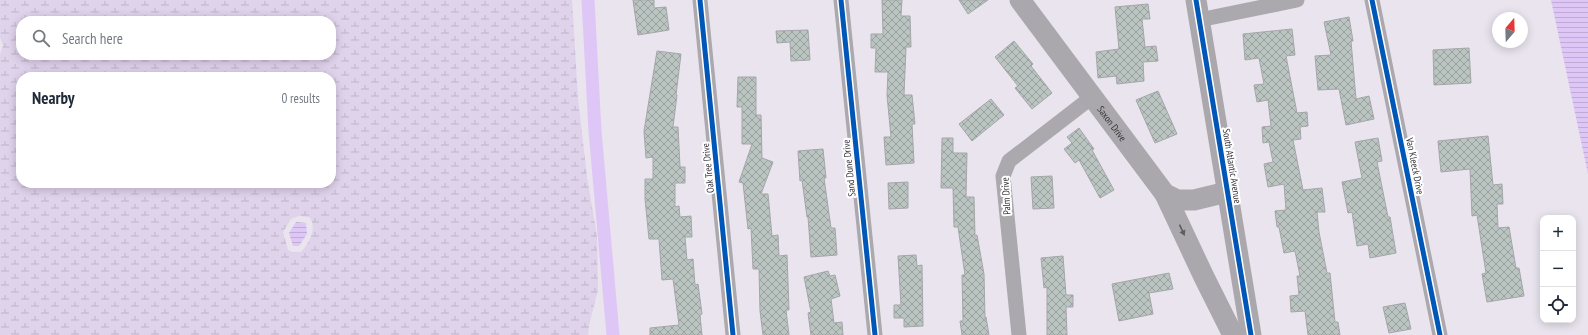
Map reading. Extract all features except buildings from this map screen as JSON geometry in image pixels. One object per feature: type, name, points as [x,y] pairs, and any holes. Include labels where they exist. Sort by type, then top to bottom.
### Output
[{"type":"street","name":"Oak Tree Drive","points":[[700,0],[733,335]]},
{"type":"street","name":"Sand Dune Drive","points":[[841,0],[875,335]]},
{"type":"street","name":"Saxon Drive","points":[[1020,0],[1165,194],[1233,335]]},
{"type":"street","points":[[1198,10],[1297,0]]},
{"type":"street","name":"Van Kleeck Drive","points":[[1372,0],[1440,335]]},
{"type":"street","name":"South Atlantic Avenue","points":[[1198,10],[1250,335]]},
{"type":"street","name":"Palm Drive","points":[[1019,335],[1003,176],[1009,160],[1092,97]]},
{"type":"street","points":[[1165,194],[1177,200],[1194,200],[1227,192]]},
{"type":"green space","points":[[0,0],[572,0],[578,98],[587,177],[597,236],[598,290],[588,335],[0,335],[0,54],[3,46],[0,37]],"holes":[[[299,216],[309,217],[312,221],[313,230],[307,245],[301,252],[292,252],[288,250],[283,232],[291,219]]]},
{"type":"shaded area","points":[[1551,0],[1588,0],[1588,174]]},
{"type":"shaded area","points":[[296,222],[306,223],[307,234],[299,246],[293,246],[289,233]]},
{"type":"waterway","points":[[588,0],[595,131],[613,335]]},
{"type":"cycle path","points":[[700,0],[733,335]]},
{"type":"cycle path","points":[[841,0],[875,335]]},
{"type":"cycle path","points":[[1196,0],[1251,335]]},
{"type":"cycle path","points":[[1372,0],[1440,335]]}]
